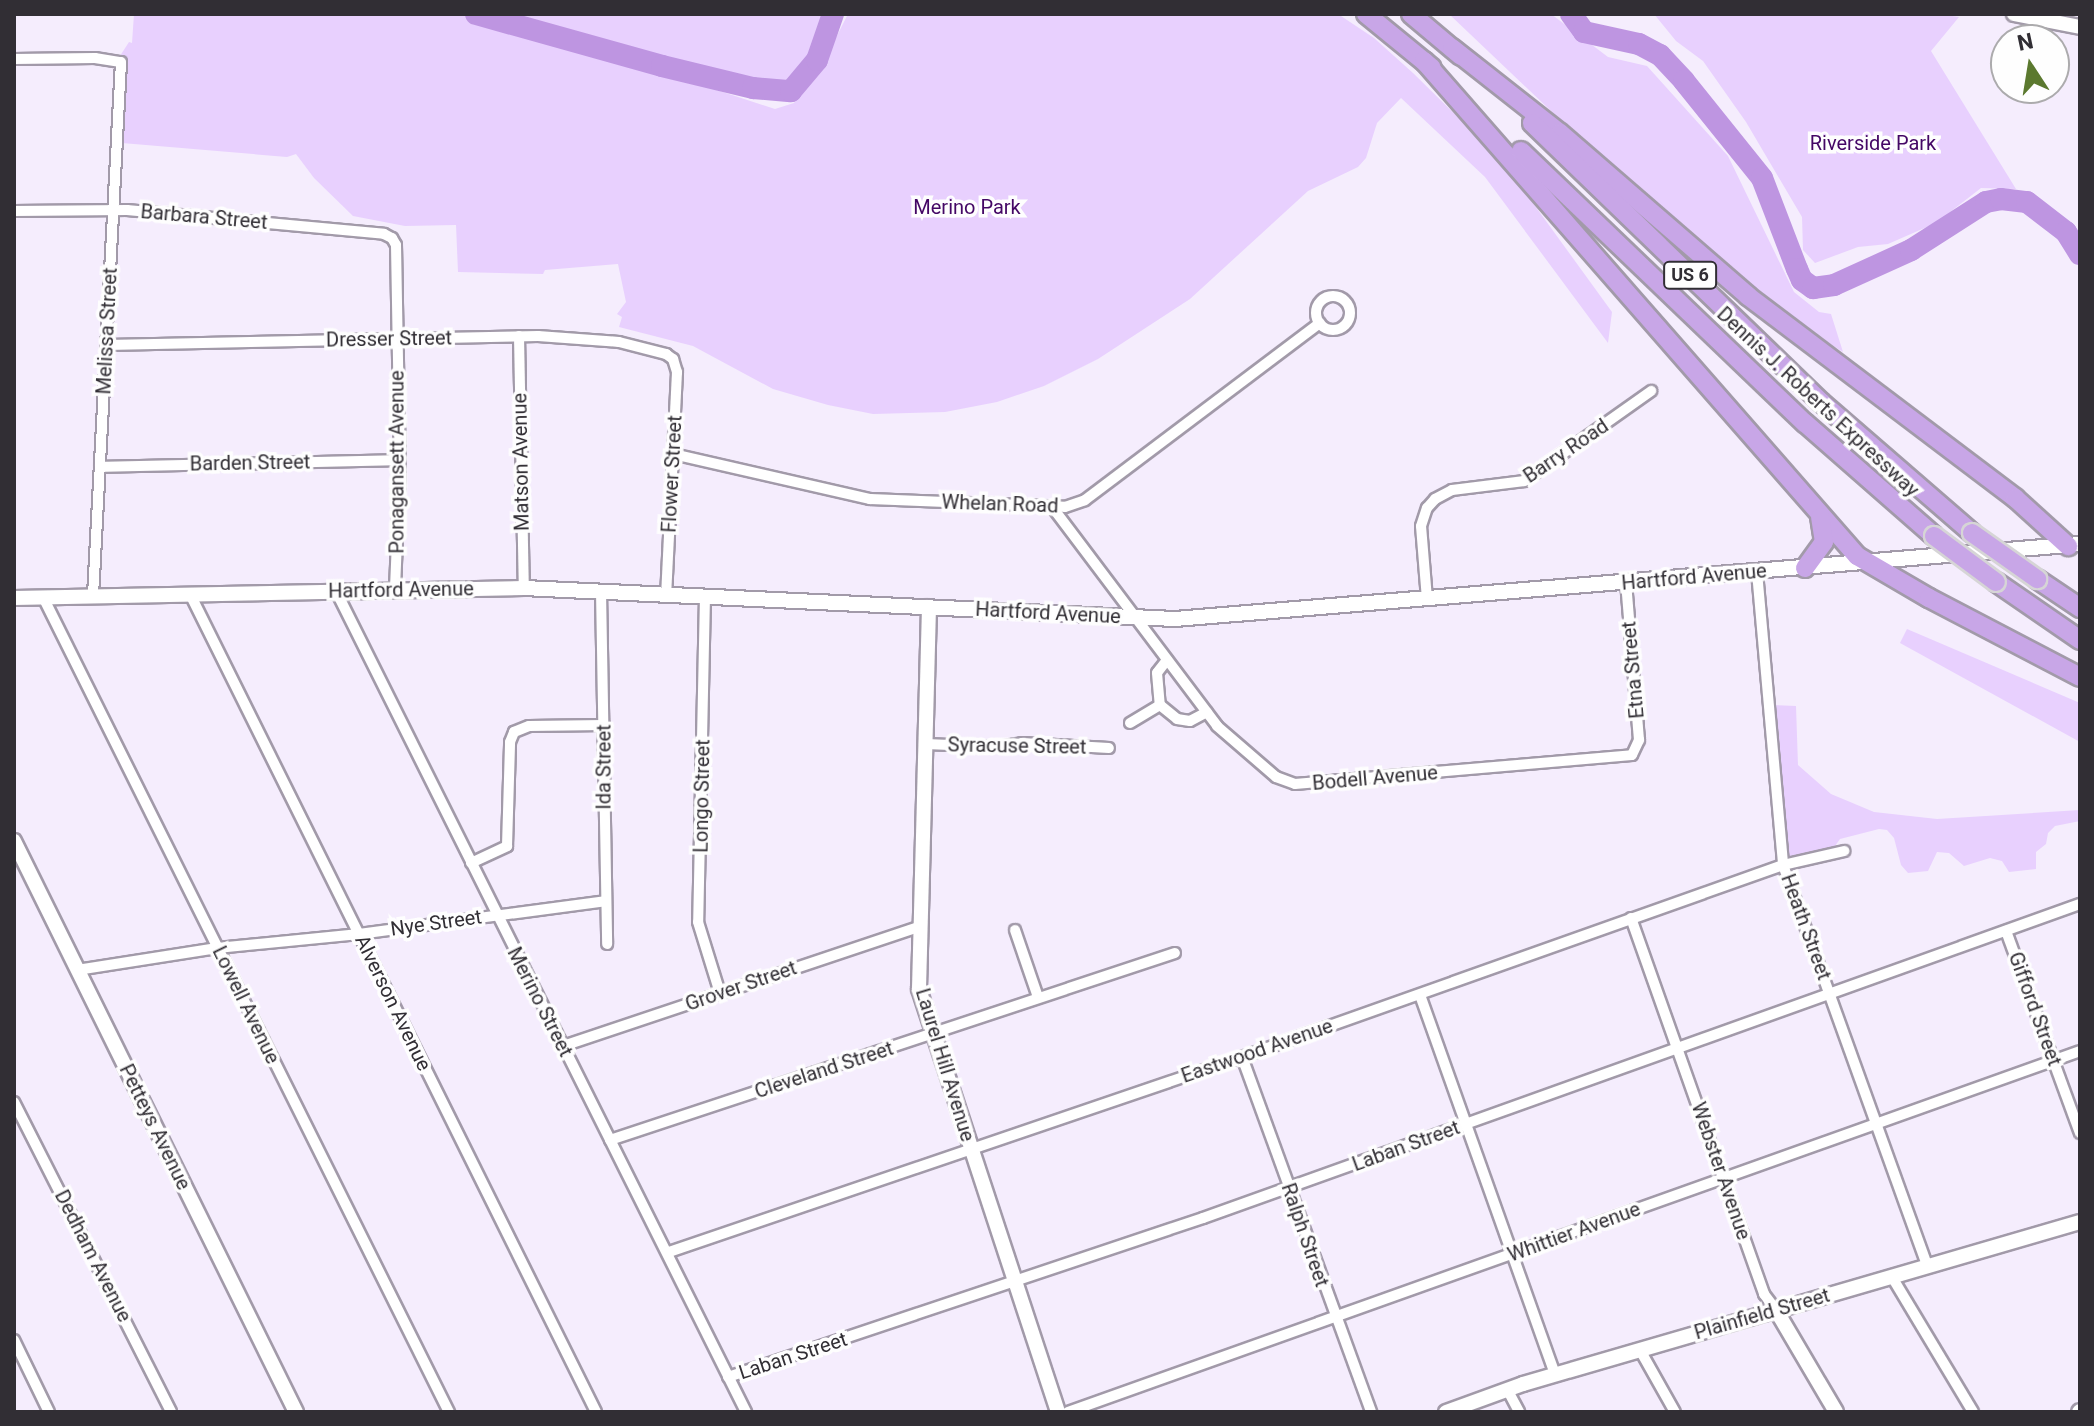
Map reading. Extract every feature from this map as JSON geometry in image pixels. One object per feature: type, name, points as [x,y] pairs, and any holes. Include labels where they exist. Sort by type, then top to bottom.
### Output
[{"type":"highway","name":"Dennis J. Roberts Expressway","points":[[1366,14],[1424,61],[1794,413],[1934,536],[2080,640]]},
{"type":"highway","name":"Dennis J. Roberts Expressway","points":[[1411,14],[1452,48],[1811,392],[1972,533],[2080,608]]},
{"type":"highway","points":[[1452,48],[1560,133],[1748,296],[2074,545]]},
{"type":"highway","points":[[1424,61],[1547,197],[1853,551],[1867,562],[2080,677]]},
{"type":"highway","points":[[1805,568],[1820,551],[1825,537],[1815,507]]},
{"type":"main road","points":[[2014,14],[2080,27]]},
{"type":"main road","name":"Hartford Avenue","points":[[14,598],[524,588],[1187,619],[2074,545]]},
{"type":"main road","name":"Laurel Hill Avenue","points":[[929,607],[918,927],[919,989],[1058,1412]]},
{"type":"main road","name":"Petteys Avenue","points":[[14,841],[296,1412]]},
{"type":"main road","name":"Plainfield Street","points":[[1446,1412],[1507,1389],[2080,1222]]},
{"type":"main road","name":"Webster Avenue","points":[[1776,1310],[1836,1412]]},
{"type":"street","name":"Melissa Street","points":[[14,59],[107,59],[121,62],[93,596]]},
{"type":"street","name":"Barbara Street","points":[[14,211],[114,209],[384,234],[392,238]]},
{"type":"street","name":"Ponagansett Avenue","points":[[392,238],[396,245],[400,460],[395,590]]},
{"type":"street","name":"Whelan Road","points":[[673,454],[870,499],[1053,508],[1085,500],[1320,323]]},
{"type":"street","name":"Dresser Street","points":[[107,345],[519,336],[619,342],[670,356]]},
{"type":"street","name":"Matson Avenue","points":[[519,336],[524,588]]},
{"type":"street","name":"Flower Street","points":[[666,594],[677,372],[670,356]]},
{"type":"street","name":"Barry Road","points":[[1427,599],[1421,526],[1427,508],[1435,499],[1452,490],[1524,481],[1651,391]]},
{"type":"street","name":"Barden Street","points":[[100,467],[400,460]]},
{"type":"street","name":"Bodell Avenue","points":[[1053,508],[1223,732],[1271,772],[1295,784],[1632,755]]},
{"type":"street","name":"Heath Street","points":[[1757,572],[1783,865],[1927,1266]]},
{"type":"street","name":"Etna Street","points":[[1626,583],[1639,740],[1632,755]]},
{"type":"street","name":"Merino Street","points":[[336,591],[496,915],[669,1252],[746,1412]]},
{"type":"street","name":"Ida Street","points":[[601,591],[607,944]]},
{"type":"street","name":"Alverson Avenue","points":[[190,594],[596,1412]]},
{"type":"street","name":"Longo Street","points":[[705,596],[698,922],[720,993]]},
{"type":"street","name":"Lowell Avenue","points":[[43,597],[449,1412]]},
{"type":"street","points":[[1167,660],[1157,673],[1160,705],[1177,719],[1190,721],[1207,712]]},
{"type":"street","points":[[1130,723],[1160,705]]},
{"type":"street","points":[[471,863],[507,846],[510,742],[514,732],[529,726],[604,725]]},
{"type":"street","name":"Syracuse Street","points":[[926,744],[998,747],[1022,743],[1109,748]]},
{"type":"street","name":"Eastwood Avenue","points":[[669,1252],[1242,1057],[1783,865],[1844,851]]},
{"type":"street","name":"Nye Street","points":[[77,970],[217,948],[359,934],[605,901]]},
{"type":"street","name":"Laban Street","points":[[728,1377],[1014,1284],[1678,1050],[2080,904]]},
{"type":"street","name":"Webster Avenue","points":[[1631,918],[1765,1296],[1776,1310]]},
{"type":"street","name":"Grover Street","points":[[563,1046],[918,927]]},
{"type":"street","points":[[1015,930],[1038,997]]},
{"type":"street","name":"Gifford Street","points":[[2006,931],[2080,1133]]},
{"type":"street","name":"Cleveland Street","points":[[610,1140],[1175,953]]},
{"type":"street","points":[[1420,995],[1555,1375]]},
{"type":"street","name":"Whittier Avenue","points":[[1068,1412],[2080,1051]]},
{"type":"street","name":"Ralph Street","points":[[1242,1057],[1371,1412]]},
{"type":"street","name":"Dedham Avenue","points":[[14,1102],[171,1412]]},
{"type":"street","points":[[1892,1277],[1973,1412]]},
{"type":"street","points":[[14,1340],[49,1412]]},
{"type":"street","points":[[1640,1350],[1675,1412]]},
{"type":"street","points":[[1507,1389],[1519,1412]]},
{"type":"green space","name":"Merino Park","points":[[134,14],[485,14],[775,109],[794,103],[820,69],[848,14],[1338,14],[1374,38],[1413,73],[1477,136],[1530,199],[1612,312],[1608,343],[1485,177],[1401,98],[1377,123],[1366,158],[1358,167],[1308,191],[1190,299],[1098,359],[1044,386],[997,402],[945,412],[873,414],[828,405],[773,389],[693,346],[619,327],[622,317],[617,314],[626,302],[618,264],[545,270],[543,274],[458,272],[456,225],[405,226],[353,216],[314,178],[296,154],[287,157],[122,143],[118,59],[129,42],[132,43]]},
{"type":"green space","points":[[511,14],[822,14],[805,69],[786,86],[771,88],[733,83],[620,45]]},
{"type":"green space","points":[[1449,14],[1551,14],[1608,57],[1647,66],[1728,156],[1794,292],[1819,312],[1831,314],[1843,352],[1805,328],[1612,169]]},
{"type":"green space","name":"Riverside Park","points":[[1654,14],[1939,14],[1959,17],[1931,51],[2016,189],[1981,188],[1936,223],[1888,244],[1858,247],[1815,263],[1803,250],[1802,217],[1746,122],[1703,61],[1676,41]]},
{"type":"green space","points":[[1907,629],[2080,703],[2080,742],[1900,643]]},
{"type":"green space","points":[[1772,705],[1796,706],[1798,765],[1831,794],[1874,812],[1937,819],[2080,810],[2080,821],[2055,826],[2048,833],[2046,844],[2036,852],[2036,869],[2009,872],[2002,861],[1990,858],[1964,866],[1949,853],[1937,852],[1928,871],[1908,873],[1901,865],[1894,838],[1887,830],[1879,829],[1840,839],[1830,853],[1787,865]]},
{"type":"waterway","points":[[476,14],[662,66],[753,88],[791,91],[817,60],[833,14]]},
{"type":"waterway","points":[[1571,14],[1584,32],[1639,44],[1660,55],[1684,81],[1762,178],[1802,280],[1813,288],[1834,285],[1911,250],[1986,202],[2001,199],[2027,202],[2066,232],[2080,254]]}]
